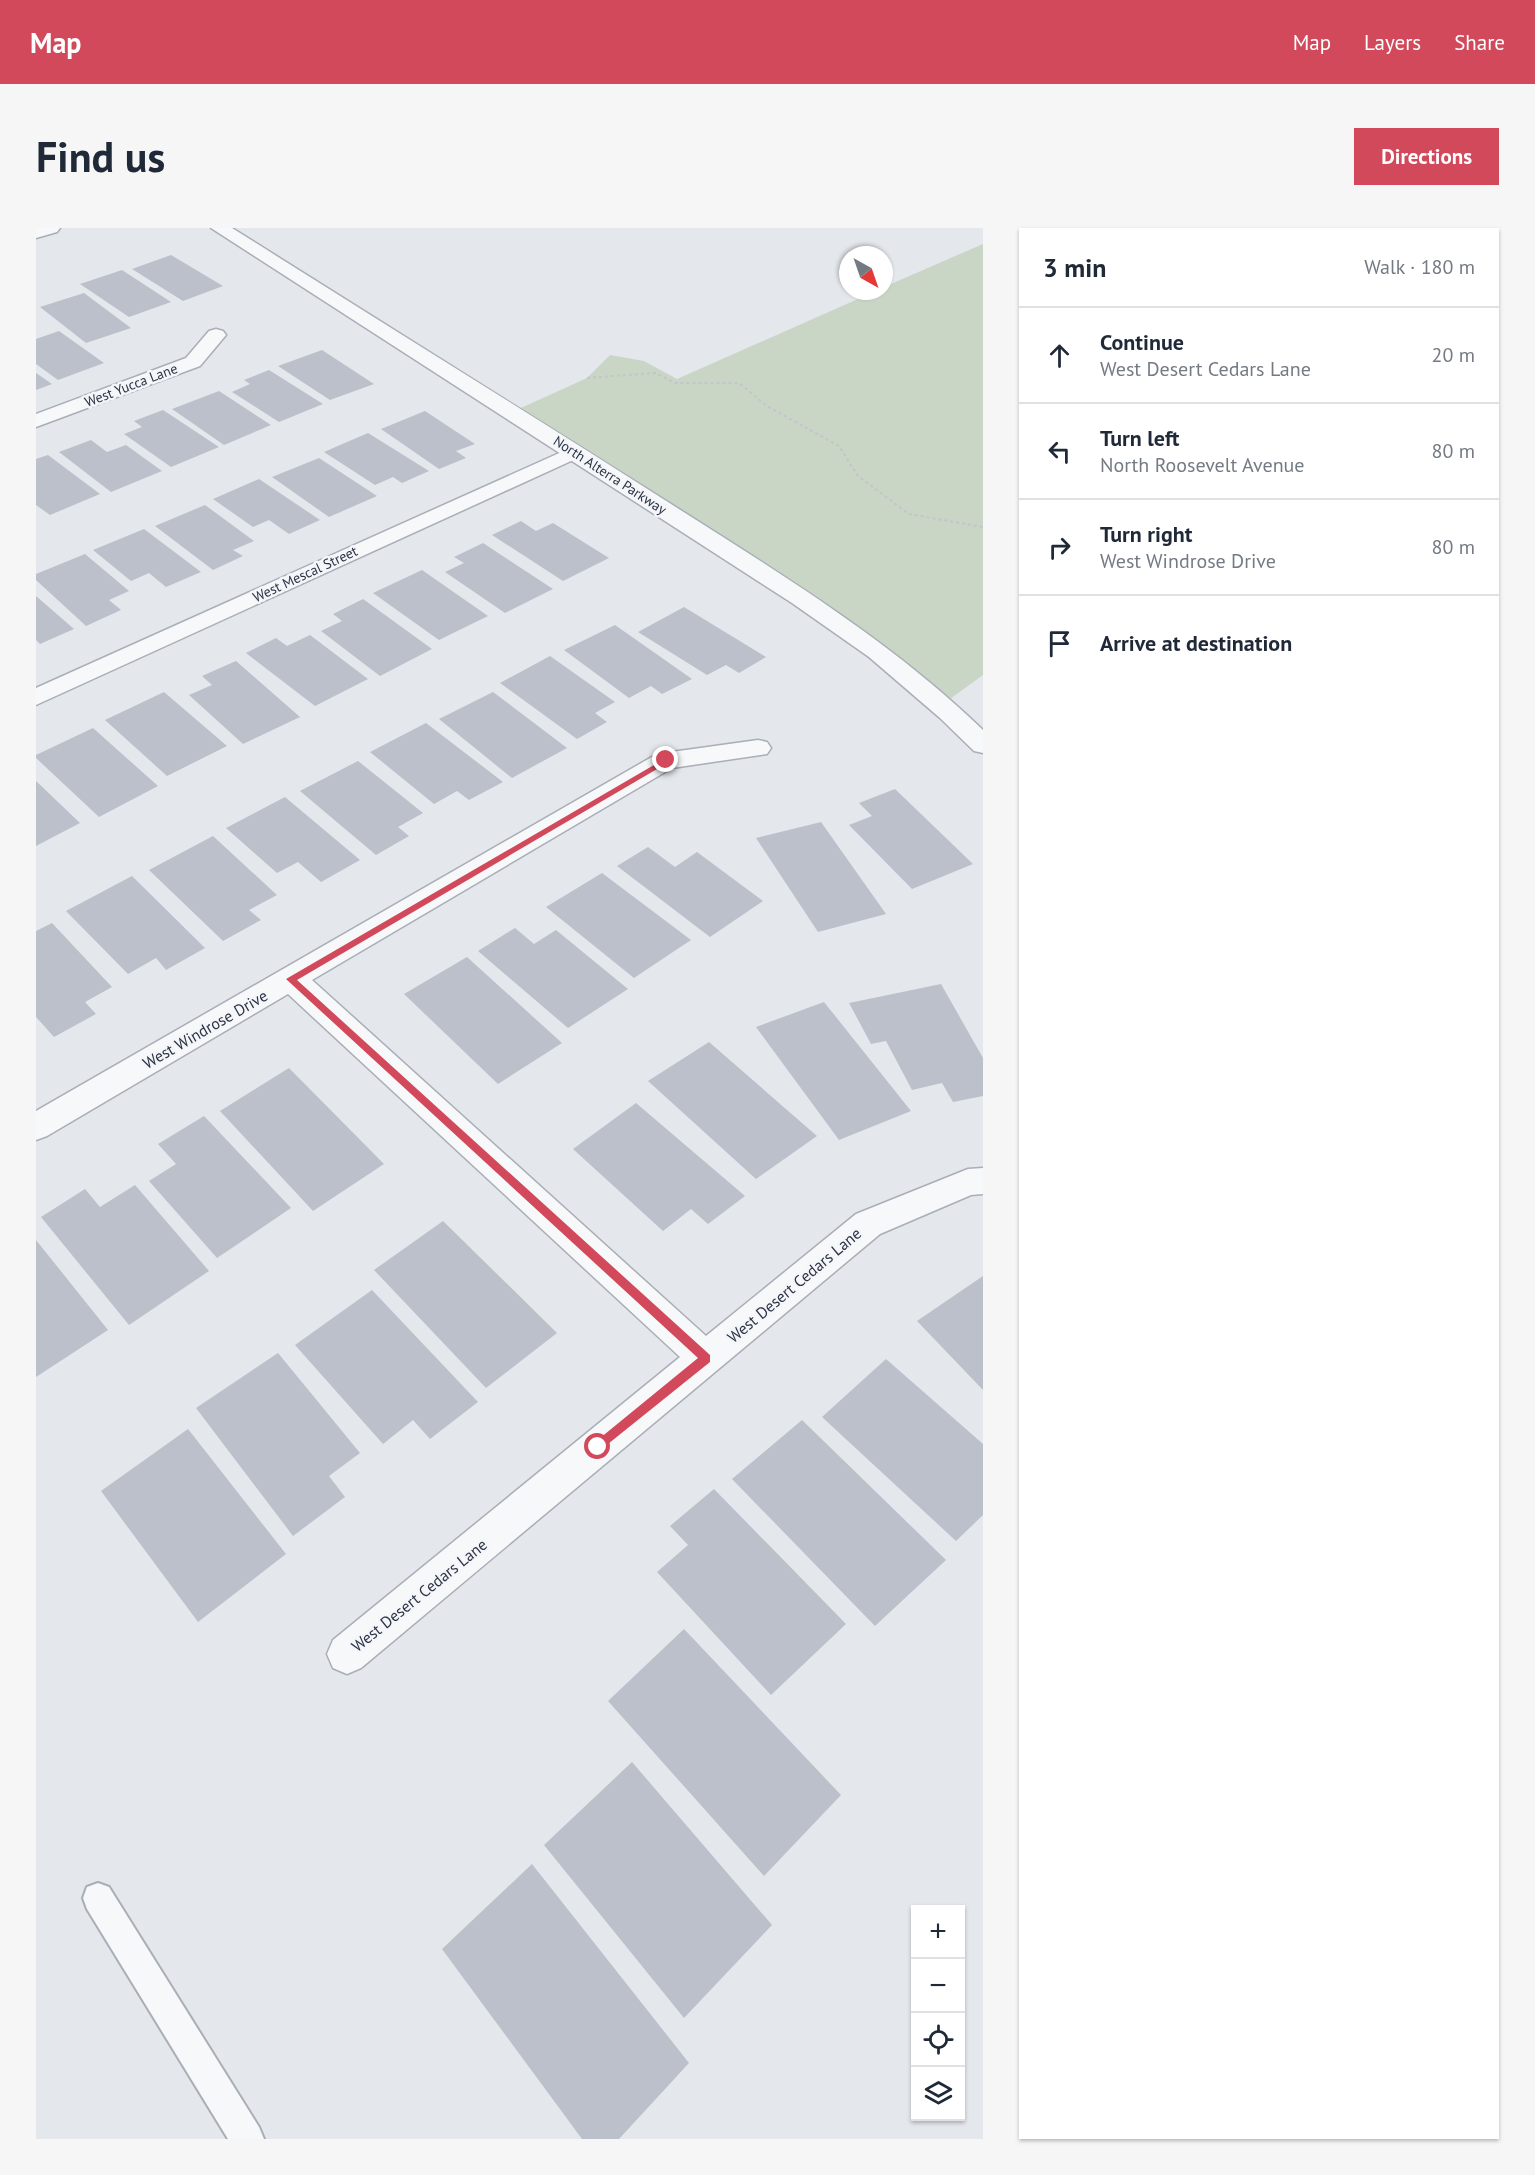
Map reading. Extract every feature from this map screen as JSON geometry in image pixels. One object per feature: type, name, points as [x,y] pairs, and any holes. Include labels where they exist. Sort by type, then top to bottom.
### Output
[{"type":"street","points":[[36,233],[51,228]]},
{"type":"street","name":"North Alterra Parkway","points":[[220,228],[575,452],[838,623],[949,709],[983,745]]},
{"type":"street","name":"West Yucca Lane","points":[[36,421],[193,362],[216,335]]},
{"type":"street","name":"West Mescal Street","points":[[36,697],[575,452]]},
{"type":"street","name":"West Windrose Drive","points":[[36,1127],[666,760],[758,748]]},
{"type":"street","points":[[291,979],[706,1358]]},
{"type":"street","name":"West Desert Cedars Lane","points":[[347,1654],[868,1224],[968,1182],[983,1181]]},
{"type":"lane","points":[[98,1898],[247,2139]]},
{"type":"path","points":[[587,378],[655,373],[676,383],[728,381],[739,383],[767,406],[839,446],[858,476],[909,514],[983,527]]},
{"type":"green space","points":[[983,244],[983,675],[943,704],[512,412],[587,378],[610,355],[644,361],[677,379],[856,300],[893,300],[893,283]]},
{"type":"building","points":[[171,255],[223,286],[183,301],[132,269]]},
{"type":"building","points":[[122,270],[171,302],[129,317],[80,284]]},
{"type":"building","points":[[84,293],[131,328],[86,343],[40,307]]},
{"type":"building","points":[[59,331],[104,363],[58,380],[36,364],[36,339]]},
{"type":"building","points":[[322,350],[374,384],[330,400],[278,366]]},
{"type":"building","points":[[269,370],[323,404],[279,422],[232,392],[250,384],[244,380]]},
{"type":"building","points":[[36,373],[52,384],[36,390]]},
{"type":"building","points":[[219,391],[271,425],[224,445],[172,409]]},
{"type":"building","points":[[163,410],[219,447],[171,467],[124,434],[142,427],[134,421]]},
{"type":"building","points":[[425,411],[475,444],[456,451],[466,458],[439,469],[381,429]]},
{"type":"building","points":[[368,433],[429,471],[402,483],[393,477],[375,485],[324,452]]},
{"type":"building","points":[[91,440],[107,452],[126,445],[162,471],[111,492],[59,452]]},
{"type":"building","points":[[48,455],[100,494],[50,515],[36,505],[36,459]]},
{"type":"building","points":[[319,458],[377,496],[329,517],[272,477]]},
{"type":"building","points":[[259,479],[320,520],[289,534],[269,520],[253,527],[213,499]]},
{"type":"building","points":[[205,505],[254,541],[233,550],[243,556],[213,570],[155,526]]},
{"type":"building","points":[[521,521],[536,531],[553,523],[609,558],[563,581],[492,535]]},
{"type":"building","points":[[144,529],[201,572],[166,587],[149,573],[131,581],[93,550]]},
{"type":"building","points":[[483,543],[553,589],[505,613],[445,572],[464,563],[454,557]]},
{"type":"building","points":[[85,554],[129,591],[109,600],[121,610],[86,626],[36,580],[36,574]]},
{"type":"building","points":[[422,570],[488,616],[439,640],[373,593]]},
{"type":"building","points":[[36,596],[74,629],[40,644],[36,640]]},
{"type":"building","points":[[363,599],[432,649],[380,676],[321,631],[342,621],[333,614]]},
{"type":"building","points":[[684,607],[766,657],[739,673],[726,665],[707,675],[638,632]]},
{"type":"building","points":[[615,625],[692,679],[662,694],[651,686],[629,698],[564,650]]},
{"type":"building","points":[[310,635],[368,679],[315,706],[246,653],[276,638],[287,646]]},
{"type":"building","points":[[550,656],[615,702],[595,713],[607,722],[577,739],[500,683]]},
{"type":"building","points":[[236,661],[300,717],[243,744],[189,695],[212,685],[202,676]]},
{"type":"building","points":[[164,692],[227,746],[167,776],[105,720]]},
{"type":"building","points":[[493,692],[567,748],[512,778],[439,719]]},
{"type":"building","points":[[426,723],[503,782],[469,800],[457,791],[434,804],[370,752]]},
{"type":"building","points":[[93,728],[158,786],[99,817],[36,758],[36,755]]},
{"type":"building","points":[[358,761],[423,813],[398,827],[409,836],[376,855],[300,791]]},
{"type":"building","points":[[36,781],[80,823],[36,846]]},
{"type":"building","points":[[895,789],[973,864],[912,889],[849,825],[872,816],[859,803]]},
{"type":"building","points":[[285,797],[360,860],[321,882],[298,862],[277,873],[226,828]]},
{"type":"building","points":[[821,822],[886,914],[818,932],[756,838]]},
{"type":"building","points":[[213,836],[277,895],[249,910],[261,920],[223,941],[149,870]]},
{"type":"building","points":[[648,847],[675,867],[697,852],[763,901],[710,937],[617,866]]},
{"type":"building","points":[[602,873],[691,940],[634,978],[546,907]]},
{"type":"building","points":[[132,876],[205,948],[166,970],[156,958],[128,974],[66,911]]},
{"type":"building","points":[[52,923],[112,987],[85,1002],[96,1014],[54,1037],[36,1017],[36,931]]},
{"type":"building","points":[[515,928],[534,944],[556,930],[628,989],[568,1028],[478,951]]},
{"type":"building","points":[[467,957],[562,1043],[498,1084],[404,994]]},
{"type":"building","points":[[941,984],[983,1058],[983,1096],[953,1102],[942,1083],[912,1090],[886,1041],[871,1044],[849,1003]]},
{"type":"building","points":[[824,1002],[911,1111],[839,1140],[756,1027]]},
{"type":"building","points":[[709,1042],[817,1136],[756,1179],[648,1081]]},
{"type":"building","points":[[289,1068],[384,1164],[313,1211],[220,1111]]},
{"type":"building","points":[[636,1103],[745,1196],[708,1224],[691,1209],[663,1231],[573,1149]]},
{"type":"building","points":[[204,1116],[291,1208],[217,1258],[149,1181],[176,1164],[158,1144]]},
{"type":"building","points":[[135,1185],[209,1271],[129,1325],[41,1217],[85,1189],[100,1207]]},
{"type":"building","points":[[443,1221],[557,1333],[486,1388],[374,1270]]},
{"type":"building","points":[[36,1240],[108,1330],[36,1377]]},
{"type":"building","points":[[983,1276],[983,1390],[917,1321]]},
{"type":"building","points":[[372,1290],[478,1402],[430,1439],[413,1420],[383,1444],[295,1345]]},
{"type":"building","points":[[278,1353],[360,1453],[329,1476],[345,1497],[293,1536],[196,1408]]},
{"type":"building","points":[[886,1359],[983,1444],[983,1515],[956,1541],[822,1417]]},
{"type":"building","points":[[802,1420],[946,1560],[875,1626],[732,1479]]},
{"type":"building","points":[[188,1429],[286,1554],[198,1622],[101,1491]]},
{"type":"building","points":[[714,1489],[846,1624],[771,1695],[657,1572],[688,1545],[670,1526]]},
{"type":"building","points":[[684,1629],[841,1795],[764,1876],[608,1701]]},
{"type":"building","points":[[632,1762],[772,1925],[684,2018],[544,1845]]},
{"type":"building","points":[[532,1864],[689,2063],[619,2139],[582,2139],[442,1949]]},
{"type":"route","points":[[598,1447],[706,1358],[291,979],[666,760]]}]
